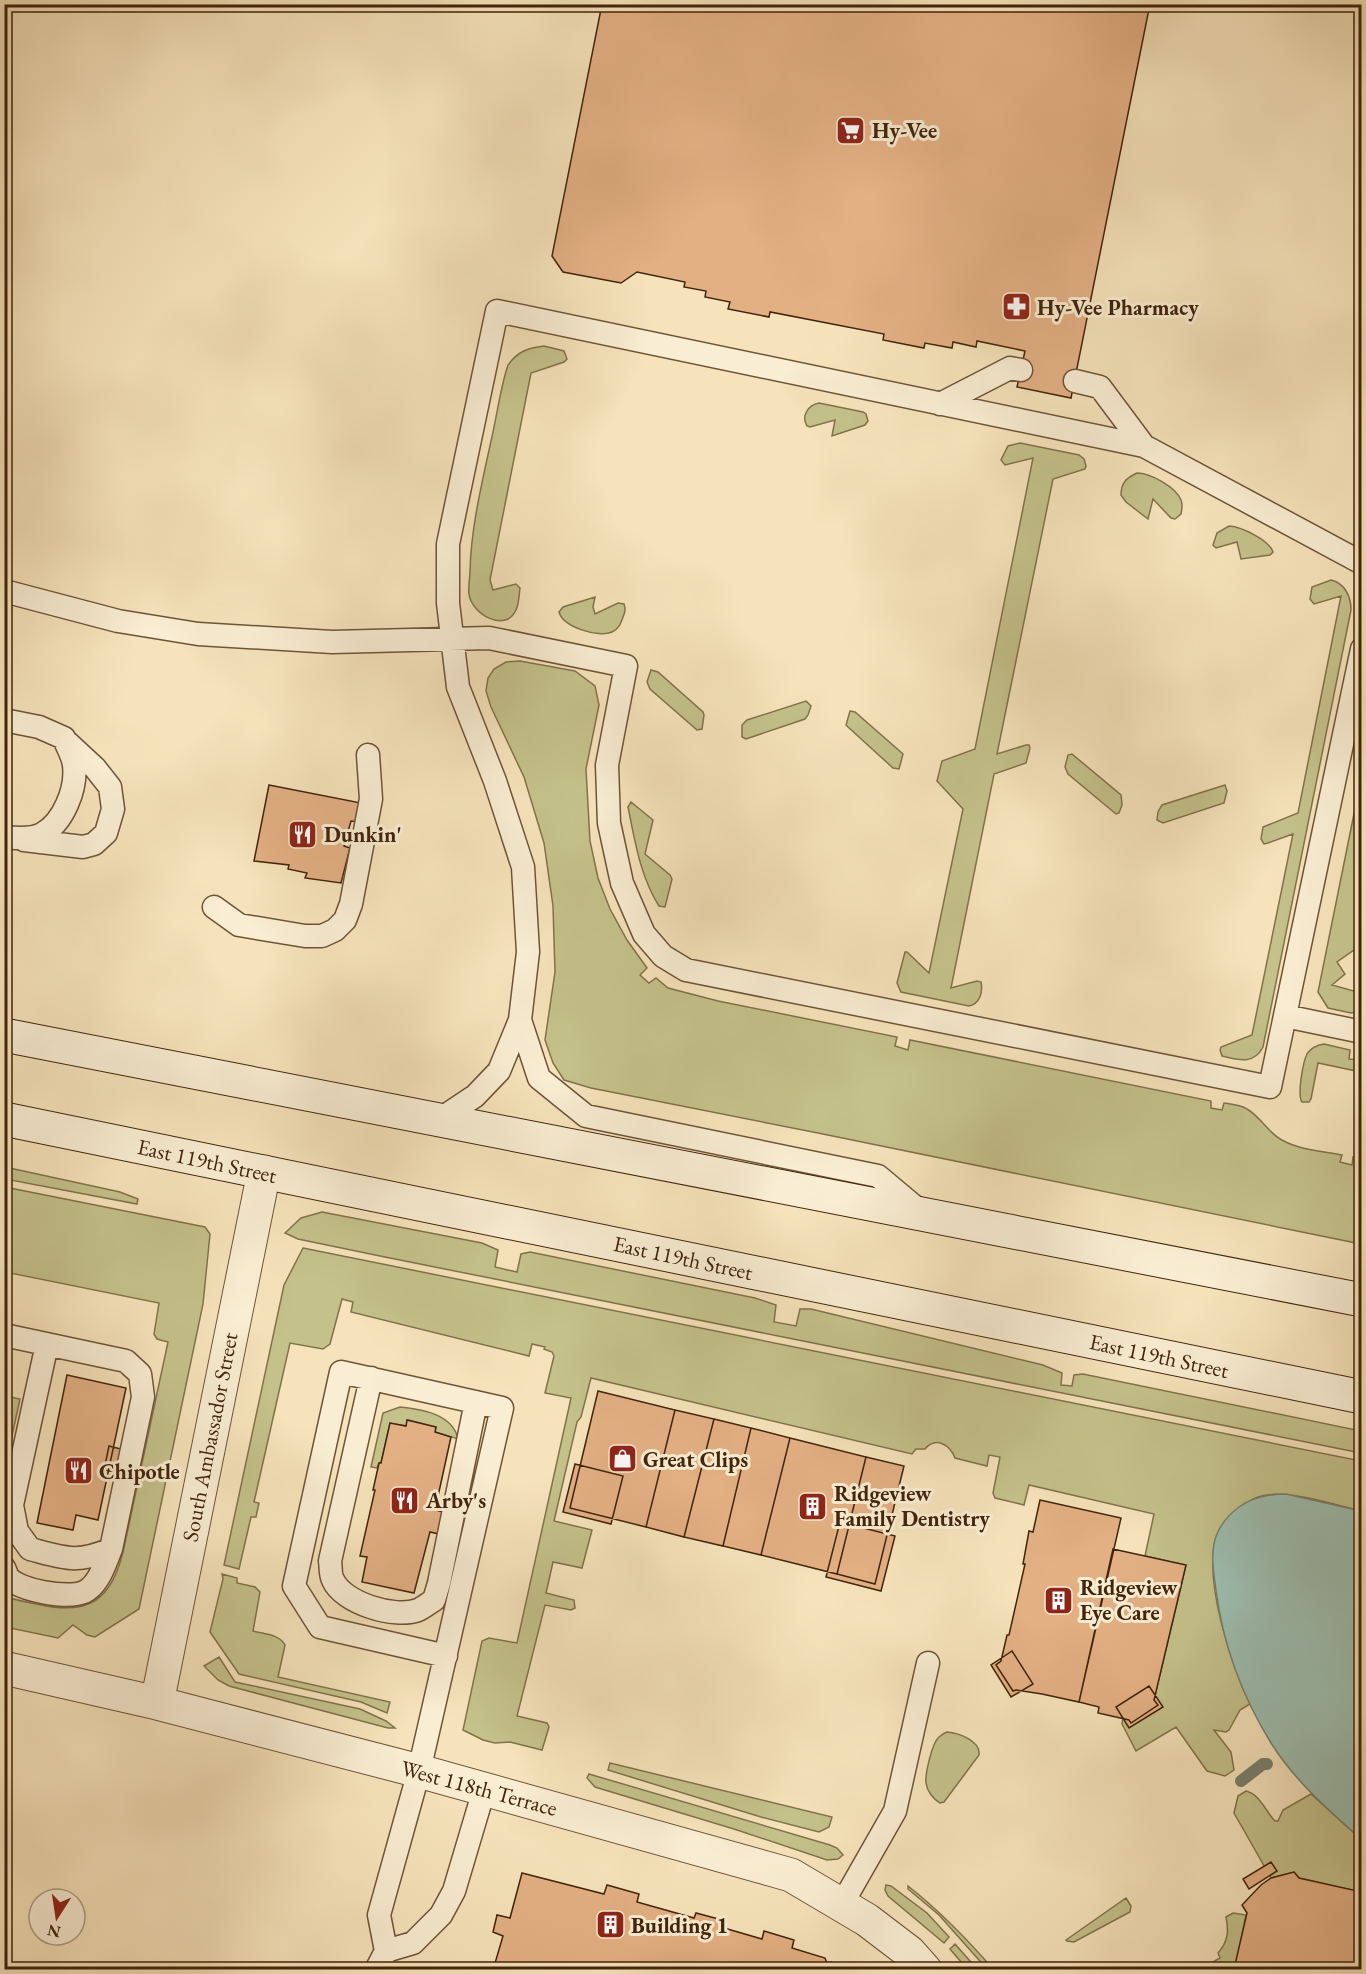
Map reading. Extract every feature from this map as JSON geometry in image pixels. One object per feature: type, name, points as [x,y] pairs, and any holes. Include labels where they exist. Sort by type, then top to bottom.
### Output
[{"type":"main road","points":[[4,1035],[1362,1300]]},
{"type":"main road","name":"East 119th Street","points":[[4,1119],[1362,1397]]},
{"type":"main road","name":"South Ambassador Street","points":[[157,1703],[264,1172]]},
{"type":"main road","name":"West 118th Terrace","points":[[4,1668],[157,1703],[419,1771],[791,1875],[867,1920],[909,1952],[925,1970]]},
{"type":"lane","points":[[439,1120],[475,1096],[499,1071],[520,1020],[528,952],[523,867],[495,781],[458,687],[448,603],[448,544],[497,311],[1144,446],[1362,563]]},
{"type":"lane","points":[[940,404],[1010,368],[1021,370]]},
{"type":"lane","points":[[1075,381],[1100,387],[1144,446]]},
{"type":"lane","points":[[4,591],[118,621],[198,634],[332,642],[489,638],[626,666],[607,765],[609,823],[621,883],[644,934],[663,956],[686,970],[1270,1087],[1362,649]]},
{"type":"lane","points":[[4,720],[39,727],[64,738],[95,768],[110,787],[113,809],[106,833],[94,844],[83,847],[11,838]]},
{"type":"lane","points":[[11,838],[41,835],[60,820],[72,793],[74,765],[64,738]]},
{"type":"lane","points":[[214,907],[239,925],[304,936],[322,936],[335,930],[345,920],[353,892],[370,799],[368,755]]},
{"type":"lane","points":[[1285,1016],[1362,1032]]},
{"type":"lane","points":[[520,1020],[539,1078],[586,1116],[878,1176],[925,1215]]},
{"type":"lane","points":[[4,1335],[126,1361],[140,1374],[143,1397],[111,1549],[99,1577],[84,1592],[62,1595],[23,1588],[8,1577],[4,1568]]},
{"type":"lane","points":[[4,1546],[47,1344]]},
{"type":"lane","points":[[446,1656],[321,1627],[294,1586],[341,1372],[502,1408],[446,1656],[419,1771],[379,1915],[381,1960],[413,1944],[441,1915],[454,1891],[484,1790]]},
{"type":"lane","points":[[371,1378],[330,1561],[332,1579],[345,1596],[360,1604],[393,1611],[416,1611],[434,1600],[476,1402]]},
{"type":"lane","points":[[12,1505],[17,1531],[30,1549],[71,1559],[92,1558],[111,1549]]},
{"type":"lane","points":[[842,1904],[895,1811],[928,1663]]},
{"type":"shaded area","points":[[544,346],[564,351],[567,359],[531,373],[490,580],[493,590],[516,584],[520,588],[519,599],[511,617],[497,620],[482,614],[471,601],[469,588],[472,538],[508,365],[524,351]]},
{"type":"shaded area","points":[[819,403],[863,412],[868,421],[865,425],[832,436],[835,420],[810,427],[805,422],[807,412]]},
{"type":"shaded area","points":[[1020,443],[1079,455],[1084,459],[1086,466],[1085,469],[1053,479],[997,754],[1026,745],[1030,748],[1026,763],[994,774],[951,988],[981,982],[980,997],[976,1003],[969,1006],[901,992],[897,983],[905,952],[929,973],[963,809],[937,781],[942,761],[975,749],[1033,458],[1005,465],[1001,460],[1008,446]]},
{"type":"shaded area","points":[[1137,473],[1155,478],[1174,490],[1182,502],[1181,514],[1175,519],[1171,518],[1153,499],[1148,519],[1126,502],[1121,495],[1123,484]]},
{"type":"shaded area","points":[[1229,526],[1254,535],[1266,543],[1273,552],[1270,555],[1241,559],[1237,542],[1216,548],[1213,545],[1217,533]]},
{"type":"shaded area","points":[[1331,580],[1340,584],[1346,591],[1351,610],[1263,1047],[1255,1057],[1245,1060],[1234,1059],[1222,1056],[1220,1050],[1221,1047],[1252,1035],[1293,834],[1264,844],[1261,839],[1263,827],[1298,813],[1341,596],[1314,604],[1310,599],[1312,587]]},
{"type":"shaded area","points":[[595,597],[593,607],[595,614],[618,603],[624,604],[624,614],[614,631],[598,634],[582,630],[567,622],[559,612],[563,607]]},
{"type":"shaded area","points":[[520,661],[575,671],[595,686],[599,705],[586,769],[590,841],[598,878],[610,909],[627,940],[647,968],[640,975],[649,983],[656,978],[668,988],[718,1001],[897,1037],[895,1046],[908,1050],[910,1040],[1211,1101],[1211,1108],[1222,1110],[1224,1103],[1242,1107],[1252,1112],[1277,1137],[1289,1143],[1342,1155],[1340,1162],[1352,1165],[1353,1157],[1361,1159],[1361,1244],[591,1088],[564,1080],[553,1063],[545,1040],[555,972],[553,906],[544,843],[524,777],[491,707],[486,691],[488,678],[494,669],[506,662]]},
{"type":"shaded area","points":[[651,670],[658,672],[703,712],[702,729],[697,730],[650,689],[647,682]]},
{"type":"shaded area","points":[[806,701],[811,706],[805,719],[746,739],[742,737],[742,725],[747,720]]},
{"type":"shaded area","points":[[850,711],[855,712],[903,754],[899,769],[893,768],[846,725]]},
{"type":"shaded area","points":[[1072,754],[1121,795],[1122,805],[1119,813],[1116,814],[1068,774],[1065,767],[1068,755]]},
{"type":"shaded area","points":[[1361,779],[1361,945],[1337,962],[1345,974],[1332,985],[1361,993],[1361,1011],[1351,1013],[1328,1008],[1318,992]]},
{"type":"shaded area","points":[[1225,785],[1227,791],[1224,803],[1163,823],[1157,820],[1162,805]]},
{"type":"shaded area","points":[[631,802],[653,820],[645,854],[672,879],[665,907],[659,906],[647,883],[628,807]]},
{"type":"shaded area","points":[[1324,1044],[1350,1050],[1349,1059],[1361,1060],[1361,1072],[1318,1063],[1311,1099],[1309,1102],[1302,1102],[1300,1086],[1305,1058],[1312,1048]]},
{"type":"shaded area","points":[[5,1167],[120,1192],[138,1199],[137,1204],[5,1179]]},
{"type":"shaded area","points":[[5,1187],[205,1227],[210,1234],[203,1304],[139,1609],[95,1637],[87,1635],[73,1625],[58,1638],[5,1627],[5,1596],[41,1605],[72,1608],[96,1600],[112,1582],[123,1552],[168,1342],[157,1339],[154,1334],[159,1303],[5,1272]]},
{"type":"shaded area","points":[[322,1212],[482,1243],[498,1250],[495,1267],[517,1272],[521,1254],[530,1252],[755,1298],[776,1305],[774,1322],[796,1326],[800,1309],[811,1309],[1043,1365],[1062,1373],[1061,1385],[1072,1386],[1074,1375],[1083,1374],[1361,1431],[1361,1453],[380,1256],[298,1239],[285,1233],[301,1218]]},
{"type":"shaded area","points":[[303,1248],[1361,1461],[1361,1511],[1301,1497],[1267,1495],[1251,1500],[1243,1506],[1218,1535],[1213,1559],[1217,1601],[1235,1668],[1250,1704],[1240,1710],[1229,1730],[1226,1732],[1214,1730],[1231,1752],[1234,1770],[1225,1776],[1207,1771],[1176,1727],[1136,1751],[1122,1724],[1123,1718],[1154,1700],[1186,1565],[1145,1556],[1154,1514],[1029,1485],[1024,1505],[995,1498],[993,1493],[1000,1457],[989,1455],[987,1466],[955,1458],[950,1449],[938,1443],[929,1445],[925,1449],[916,1449],[912,1454],[591,1378],[581,1417],[577,1422],[554,1521],[592,1530],[582,1568],[553,1562],[546,1593],[574,1600],[575,1608],[571,1610],[545,1605],[517,1716],[547,1723],[549,1727],[542,1750],[510,1742],[495,1743],[463,1730],[482,1641],[489,1638],[517,1643],[571,1398],[545,1393],[554,1356],[552,1352],[544,1349],[545,1347],[532,1344],[529,1356],[351,1312],[353,1302],[342,1299],[330,1344],[323,1349],[290,1343],[254,1502],[259,1503],[256,1517],[251,1517],[239,1569],[224,1565],[284,1285]]},
{"type":"shaded area","points":[[4,1396],[20,1399],[5,1468]]},
{"type":"shaded area","points":[[400,1407],[426,1411],[443,1418],[455,1431],[458,1439],[435,1432],[436,1427],[408,1420],[406,1426],[390,1423],[381,1463],[377,1468],[371,1467],[383,1413]]},
{"type":"shaded area","points":[[1286,1494],[1361,1511],[1361,1839],[1324,1806],[1280,1757],[1251,1707],[1235,1669],[1223,1630],[1213,1567],[1213,1550],[1217,1533],[1230,1514],[1244,1504],[1261,1497]]},
{"type":"shaded area","points":[[222,1574],[237,1578],[237,1583],[255,1587],[260,1592],[253,1631],[275,1637],[285,1645],[278,1677],[390,1702],[387,1713],[361,1702],[239,1674],[210,1632],[223,1579]]},
{"type":"shaded area","points":[[219,1657],[235,1682],[360,1709],[386,1721],[395,1728],[229,1686],[218,1680],[204,1666]]},
{"type":"shaded area","points":[[947,1732],[963,1736],[973,1742],[979,1750],[979,1755],[944,1802],[940,1803],[929,1792],[926,1779],[936,1740]]},
{"type":"shaded area","points":[[610,1763],[832,1817],[829,1827],[819,1832],[761,1817],[608,1770]]},
{"type":"shaded area","points":[[589,1774],[830,1845],[837,1848],[843,1855],[838,1859],[827,1860],[595,1787],[587,1778]]},
{"type":"shaded area","points":[[1246,1791],[1259,1800],[1275,1821],[1278,1821],[1283,1810],[1311,1794],[1361,1839],[1361,1892],[1299,1878],[1294,1872],[1271,1878],[1234,1813],[1238,1796]]},
{"type":"shaded area","points":[[886,1885],[891,1886],[927,1913],[949,1937],[944,1943],[888,1896],[885,1890]]},
{"type":"shaded area","points":[[908,1886],[953,1926],[993,1969],[987,1969],[939,1915],[908,1889]]},
{"type":"shaded area","points":[[1126,1898],[1131,1906],[1130,1912],[1074,1942],[1066,1940]]},
{"type":"shaded area","points":[[1233,1913],[1246,1915],[1235,1969],[1199,1970],[1220,1958],[1218,1953],[1227,1936],[1226,1917]]},
{"type":"shaded area","points":[[955,1944],[977,1969],[967,1969],[950,1949]]},
{"type":"building","name":"Hy-Vee","points":[[602,4],[1150,4],[1071,398],[1017,387],[1025,351],[977,341],[976,347],[953,342],[952,348],[925,343],[924,348],[883,340],[884,334],[770,312],[769,317],[728,309],[730,302],[705,297],[706,291],[684,287],[685,282],[637,272],[621,283],[563,272],[552,256]]},
{"type":"building","name":"Dunkin'","points":[[269,785],[361,803],[358,822],[351,821],[344,846],[350,848],[341,883],[305,878],[307,873],[288,869],[289,865],[254,861]]},
{"type":"building","name":"Chipotle","points":[[67,1375],[126,1388],[98,1520],[76,1515],[73,1530],[37,1523]]},
{"type":"building","name":"Great Clips","points":[[598,1391],[675,1410],[646,1527],[570,1508]]},
{"type":"building","points":[[675,1410],[714,1419],[684,1537],[646,1527]]},
{"type":"building","points":[[714,1419],[751,1428],[723,1546],[684,1537]]},
{"type":"building","name":"Arby's","points":[[407,1420],[436,1427],[435,1432],[451,1437],[435,1510],[444,1512],[439,1534],[430,1532],[414,1593],[362,1582],[367,1557],[360,1556],[379,1463],[381,1463],[390,1423],[406,1426]]},
{"type":"building","points":[[751,1428],[790,1438],[761,1555],[723,1546]]},
{"type":"building","name":"Ridgeview Family Dentistry","points":[[790,1438],[866,1457],[837,1574],[761,1555]]},
{"type":"building","points":[[109,1446],[121,1449],[116,1472],[104,1470]]},
{"type":"building","points":[[866,1457],[904,1466],[875,1584],[837,1574]]},
{"type":"building","points":[[575,1464],[623,1476],[611,1524],[563,1512]]},
{"type":"building","name":"Ridgeview Eye Care","points":[[1040,1500],[1121,1518],[1079,1702],[1042,1694],[1013,1691],[996,1665],[1001,1661],[1007,1635],[1009,1635],[1025,1564],[1023,1564],[1029,1531],[1033,1532]]},
{"type":"building","points":[[840,1522],[895,1536],[881,1591],[826,1577]]},
{"type":"building","points":[[1113,1549],[1186,1565],[1154,1700],[1158,1705],[1131,1723],[1129,1720],[1098,1713],[1099,1707],[1079,1702]]},
{"type":"building","points":[[1012,1651],[1033,1684],[1011,1697],[991,1665]]},
{"type":"building","points":[[1149,1686],[1163,1707],[1129,1728],[1116,1707]]},
{"type":"building","points":[[1271,1862],[1277,1871],[1249,1889],[1243,1879]]},
{"type":"building","points":[[1294,1872],[1299,1878],[1362,1892],[1362,1970],[1234,1969],[1247,1913],[1242,1905],[1271,1878]]},
{"type":"building","name":"Building 1","points":[[522,1873],[604,1894],[607,1885],[639,1894],[637,1902],[694,1918],[696,1913],[726,1921],[724,1928],[762,1939],[764,1931],[794,1940],[792,1948],[825,1958],[827,1963],[831,1962],[834,1970],[493,1970],[503,1936],[493,1932],[497,1915],[510,1918]]},
{"type":"waterway","points":[[1241,1781],[1263,1764],[1267,1764]]},
{"type":"place","name":"Hy-Vee","points":[[851,130]]},
{"type":"place","name":"Hy-Vee Pharmacy","points":[[1016,307]]},
{"type":"place","name":"Dunkin'","points":[[303,834]]},
{"type":"place","name":"Great Clips","points":[[622,1459]]},
{"type":"place","name":"Chipotle","points":[[78,1471]]},
{"type":"place","name":"Arby's","points":[[405,1500]]},
{"type":"place","name":"Ridgeview Family Dentistry","points":[[813,1506]]},
{"type":"place","name":"Ridgeview Eye Care","points":[[1059,1600]]},
{"type":"place","name":"Building 1","points":[[610,1925]]}]
